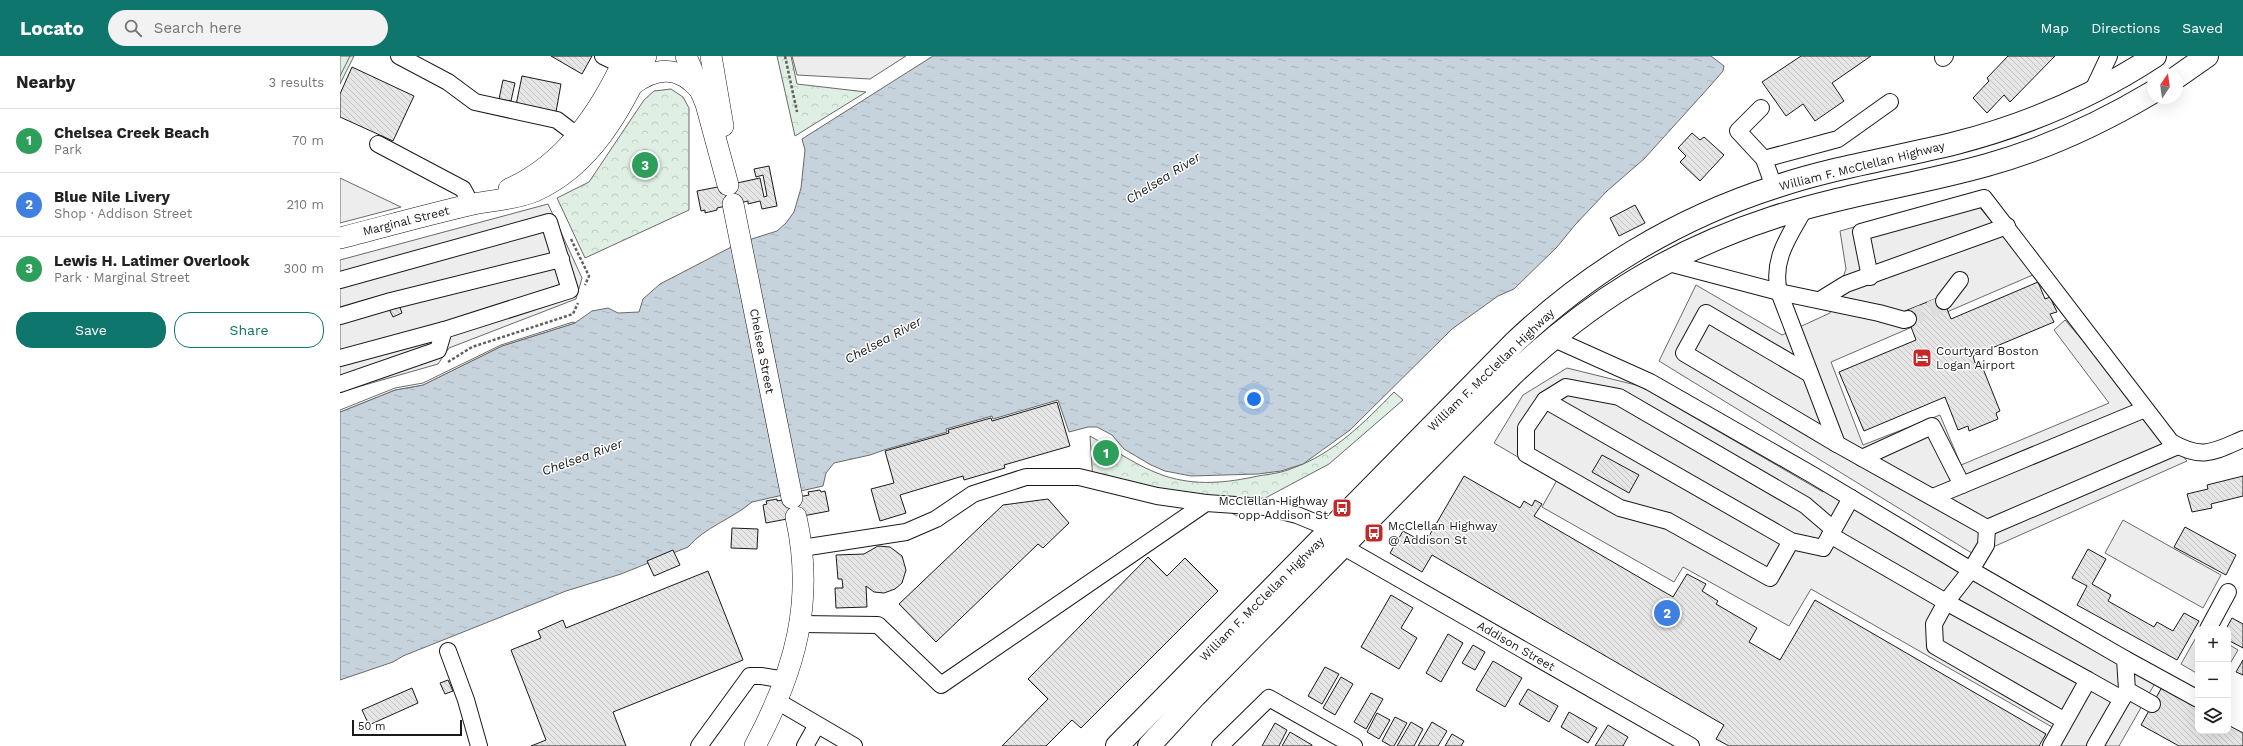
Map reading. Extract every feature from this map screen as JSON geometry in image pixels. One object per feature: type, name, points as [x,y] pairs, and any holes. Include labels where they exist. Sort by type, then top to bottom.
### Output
[{"type":"highway","name":"William F. McClellan Highway","points":[[1150,746],[1336,537],[1514,343],[1570,295],[1613,264],[1664,234],[1724,205],[1774,187],[1839,169],[1981,136],[2031,119],[2092,92],[2155,56]]},
{"type":"highway","points":[[2183,73],[2206,56]]},
{"type":"highway","name":"William F. McClellan Highway","points":[[1117,746],[1336,537],[1507,379],[1552,338],[1603,299],[1665,262],[1736,230],[1805,208],[1945,176],[2014,157],[2076,132],[2147,95]]},
{"type":"main road","name":"Marginal Street","points":[[340,238],[472,204],[524,195],[561,176],[585,155],[600,138],[632,85],[646,56]]},
{"type":"main road","points":[[686,56],[709,92]]},
{"type":"main road","points":[[704,56],[709,92],[726,177]]},
{"type":"main road","points":[[709,92],[711,56]]},
{"type":"main road","name":"Marginal Street","points":[[472,204],[520,184],[550,162],[578,136],[604,100],[624,61]]},
{"type":"main road","points":[[632,85],[646,75],[667,71],[690,79],[709,92]]},
{"type":"main road","name":"Chelsea Street","points":[[733,204],[797,524],[804,586],[801,624],[785,680],[777,701],[755,746]]},
{"type":"street","points":[[399,56],[448,82],[475,102],[557,120],[578,136]]},
{"type":"street","points":[[603,56],[624,61]]},
{"type":"street","points":[[2092,92],[2109,56]]},
{"type":"street","points":[[1764,159],[1838,139],[1890,102]]},
{"type":"street","points":[[1761,108],[1738,131],[1764,159],[1774,187]]},
{"type":"street","points":[[378,144],[459,186],[467,193],[472,204]]},
{"type":"street","points":[[1870,277],[1861,232],[1984,198],[2007,226],[2171,442],[2189,452],[2210,452],[2243,439]]},
{"type":"street","points":[[1805,208],[1779,257],[1776,280],[1779,292],[1837,444]]},
{"type":"street","points":[[340,280],[549,222],[570,290],[444,330],[340,358]]},
{"type":"street","points":[[1820,300],[1846,284],[1870,277],[2007,226]]},
{"type":"street","points":[[340,316],[391,301],[561,259]]},
{"type":"street","points":[[1665,262],[1779,292],[1904,320],[1908,319]]},
{"type":"street","points":[[1944,301],[1960,280]]},
{"type":"street","points":[[1810,374],[1706,313],[1684,353],[1837,444],[1987,528]]},
{"type":"street","points":[[340,384],[438,350],[444,330]]},
{"type":"street","points":[[1552,338],[1650,382],[1851,498],[1971,570],[2196,698]]},
{"type":"street","points":[[1791,541],[1770,578],[1668,521],[1620,508],[1526,454],[1526,428],[1545,400],[1566,387],[1619,397],[1805,505],[1832,532],[1946,602],[2088,680],[2152,704]]},
{"type":"street","points":[[1545,400],[1791,541],[1823,548],[1851,498]]},
{"type":"street","points":[[1933,497],[2144,408]]},
{"type":"street","points":[[1862,458],[1932,426],[1962,485]]},
{"type":"street","points":[[1987,528],[2178,446]]},
{"type":"street","name":"Addison Street","points":[[797,524],[906,532],[936,519],[974,494],[1026,477],[1079,477],[1158,496],[1206,503],[1271,508],[1297,515],[1336,537],[1691,746]]},
{"type":"street","points":[[801,624],[878,625],[941,685],[1206,503]]},
{"type":"street","points":[[1987,528],[1986,545],[1971,570],[1946,602],[1934,624],[1935,646],[2065,721]]},
{"type":"street","points":[[2210,626],[2228,592]]},
{"type":"street","points":[[448,651],[466,700],[479,746]]},
{"type":"street","points":[[2095,746],[2125,695],[2125,658]]},
{"type":"street","points":[[698,746],[750,676],[761,676],[785,680]]},
{"type":"street","points":[[2051,746],[2088,680]]},
{"type":"street","points":[[1220,746],[1269,698],[1354,746]]},
{"type":"street","points":[[777,701],[854,746]]},
{"type":"street","points":[[805,746],[817,724]]},
{"type":"path","points":[[785,56],[797,112]]},
{"type":"green space","points":[[340,56],[354,56],[340,84]]},
{"type":"green space","points":[[340,56],[350,56],[340,76]]},
{"type":"green space","points":[[777,56],[791,56],[797,84],[866,92],[795,136]]},
{"type":"green space","points":[[671,89],[683,97],[689,108],[689,210],[585,258],[557,198],[589,182],[644,100],[654,91]]},
{"type":"green space","points":[[1394,392],[1403,400],[1329,464],[1256,503],[1237,516],[1228,511],[1093,482],[1090,436],[1136,463],[1165,476],[1188,481],[1223,482],[1285,471],[1308,462],[1335,446],[1348,436],[1372,415]]},
{"type":"shaded area","points":[[792,56],[906,56],[870,79],[797,75]]},
{"type":"shaded area","points":[[340,178],[401,207],[340,223]]},
{"type":"shaded area","points":[[1974,193],[1981,209],[2035,274],[1831,362],[1863,445],[1940,415],[1961,465],[2109,403],[2054,330],[2065,320],[2187,461],[1975,555],[1659,361],[1696,285],[1782,335],[1830,313],[1846,269],[1840,231]]},
{"type":"shaded area","points":[[548,204],[582,278],[576,299],[449,348],[438,364],[340,392],[340,260]]},
{"type":"shaded area","points":[[1567,368],[1640,386],[1823,492],[1831,479],[2162,671],[2119,746],[2042,746],[2052,727],[1811,589],[1789,626],[1683,567],[1674,582],[1542,507],[1557,480],[1494,443],[1523,395]]},
{"type":"shaded area","points":[[2123,520],[2221,575],[2203,608],[2105,553]]},
{"type":"shaded area","points":[[2195,639],[2195,672],[2181,664]]},
{"type":"shaded area","points":[[2231,646],[2238,650],[2231,662]]},
{"type":"water","name":"Chelsea River","points":[[933,56],[1711,56],[1724,66],[1723,71],[1644,159],[1607,191],[1575,225],[1557,247],[1514,289],[1498,296],[1452,329],[1350,430],[1303,464],[1281,471],[1258,474],[1191,476],[1165,471],[1151,465],[1124,449],[1112,435],[1097,427],[1088,427],[1069,432],[1058,400],[993,419],[992,416],[946,429],[947,432],[870,455],[834,463],[826,473],[823,486],[752,502],[710,528],[688,547],[621,574],[566,591],[403,656],[393,662],[340,680],[340,412],[395,390],[423,385],[502,346],[575,323],[592,311],[608,308],[618,313],[639,312],[643,299],[660,284],[739,243],[777,231],[786,223],[794,212],[801,188],[805,150],[802,139]]},
{"type":"pier","points":[[573,322],[575,323],[502,346],[423,385],[395,390],[340,412],[340,410],[395,388],[423,383],[501,345]]},
{"type":"building","points":[[551,56],[592,56],[582,74]]},
{"type":"building","points":[[1801,56],[1871,56],[1832,83],[1844,101],[1815,121],[1803,104],[1786,116],[1762,82]]},
{"type":"building","points":[[2008,56],[2055,56],[2010,102],[2004,95],[1987,113],[1973,98],[1989,81],[1987,78]]},
{"type":"building","points":[[352,67],[414,96],[393,141],[340,117],[340,94]]},
{"type":"building","points":[[522,76],[561,84],[556,112],[516,105]]},
{"type":"building","points":[[503,80],[515,83],[511,101],[499,99]]},
{"type":"building","points":[[1692,133],[1700,140],[1704,137],[1724,155],[1700,181],[1680,162],[1686,156],[1678,148]]},
{"type":"building","points":[[769,166],[777,206],[762,209],[760,201],[748,204],[748,201],[717,208],[717,210],[705,213],[705,210],[701,211],[697,191],[760,178],[764,197],[767,196],[763,175],[756,177],[754,169]]},
{"type":"building","points":[[1635,205],[1645,223],[1619,236],[1610,218]]},
{"type":"building","name":"Courtyard Boston Logan Airport","points":[[2038,282],[2045,299],[2050,297],[2057,312],[2050,314],[2054,322],[1973,356],[1975,363],[1980,361],[2000,411],[1996,413],[1998,419],[1969,431],[1968,426],[1958,430],[1945,397],[1864,431],[1839,372],[1916,340],[1905,311],[1942,296],[1951,319]]},
{"type":"building","points":[[399,305],[402,313],[393,317],[389,309]]},
{"type":"building","points":[[1057,402],[1070,446],[1004,465],[1005,468],[964,480],[963,476],[900,495],[906,513],[880,521],[871,489],[894,483],[885,451],[949,433],[948,430],[991,418],[992,421]]},
{"type":"building","points":[[1602,455],[1639,475],[1629,493],[1592,472]]},
{"type":"building","points":[[1464,476],[1520,508],[1524,501],[1532,506],[1535,500],[1542,504],[1534,516],[1673,597],[1687,574],[1706,584],[1702,591],[1718,601],[1716,604],[1757,628],[1749,642],[1780,660],[1815,600],[2046,734],[2039,746],[1729,746],[1716,739],[1724,725],[1432,555],[1422,572],[1390,553],[1403,531],[1425,543]]},
{"type":"building","points":[[2243,476],[2243,496],[2211,504],[2212,508],[2192,512],[2187,494],[2208,489],[2207,485]]},
{"type":"building","points":[[820,490],[821,492],[825,491],[829,511],[766,523],[763,505],[767,504],[766,501],[777,499],[777,501],[809,495],[808,492]]},
{"type":"building","points":[[1048,499],[1069,523],[1043,548],[1038,544],[936,642],[899,604],[1003,505]]},
{"type":"building","points":[[2185,527],[2236,555],[2226,575],[2174,547]]},
{"type":"building","points":[[732,528],[758,529],[757,549],[731,548]]},
{"type":"building","points":[[878,546],[890,547],[902,556],[906,570],[902,583],[895,589],[884,593],[874,592],[866,586],[867,607],[836,608],[835,588],[843,588],[842,579],[838,579],[836,555],[864,554]]},
{"type":"building","points":[[2088,549],[2106,559],[2092,584],[2111,595],[2108,601],[2154,627],[2157,622],[2173,631],[2184,613],[2199,621],[2177,660],[2077,605],[2087,586],[2072,578]]},
{"type":"building","points":[[673,550],[680,565],[654,576],[647,561]]},
{"type":"building","points":[[1148,557],[1167,576],[1185,558],[1218,591],[1081,728],[1072,720],[1046,746],[1002,746],[1048,699],[1028,679]]},
{"type":"building","points":[[708,571],[743,660],[613,712],[626,746],[531,746],[546,740],[511,650],[541,638],[538,631],[563,620],[566,628]]},
{"type":"building","points":[[1391,595],[1413,608],[1401,628],[1417,638],[1399,669],[1361,647]]},
{"type":"building","points":[[2232,618],[2243,624],[2243,648],[2231,642],[2231,626],[2228,626]]},
{"type":"building","points":[[1448,634],[1463,643],[1441,682],[1426,673]]},
{"type":"building","points":[[1473,645],[1485,652],[1475,670],[1462,663]]},
{"type":"building","points":[[2243,660],[2243,675],[2236,672]]},
{"type":"building","points":[[1493,661],[1522,678],[1505,707],[1476,690]]},
{"type":"building","points":[[1325,667],[1339,674],[1322,704],[1308,696]]},
{"type":"building","points":[[1341,677],[1353,684],[1335,715],[1323,708]]},
{"type":"building","points":[[448,680],[453,691],[445,694],[440,683]]},
{"type":"building","points":[[2162,687],[2195,701],[2195,734],[2231,734],[2231,727],[2243,733],[2243,746],[2179,746],[2141,725]]},
{"type":"building","points":[[412,688],[418,703],[369,725],[362,710]]},
{"type":"building","points":[[1528,689],[1558,706],[1549,722],[1519,704]]},
{"type":"building","points":[[1371,693],[1383,699],[1366,729],[1354,722]]},
{"type":"building","points":[[1569,712],[1597,728],[1588,743],[1561,727]]},
{"type":"building","points":[[1377,713],[1390,720],[1379,739],[1367,732]]},
{"type":"building","points":[[1395,717],[1407,723],[1394,746],[1391,746],[1382,741]]},
{"type":"building","points":[[1411,722],[1423,729],[1414,746],[1397,746]]},
{"type":"building","points":[[1432,722],[1447,731],[1438,746],[1418,746]]},
{"type":"building","points":[[1275,723],[1287,730],[1279,746],[1262,746]]},
{"type":"building","points":[[1608,725],[1628,737],[1623,746],[1595,746]]},
{"type":"building","points":[[1290,732],[1312,745],[1312,746],[1282,746]]},
{"type":"building","points":[[1452,734],[1464,741],[1461,746],[1445,746]]},
{"type":"tunnel","points":[[1908,319],[1940,305],[1944,301]]},
{"type":"place","name":"Lewis H. Latimer Overlook","points":[[645,165]]},
{"type":"place","name":"Courtyard Boston Logan Airport","points":[[1922,358]]},
{"type":"place","name":"Chelsea Creek Beach","points":[[1106,453]]},
{"type":"place","name":"McClellan Highway opp Addison St","points":[[1342,508]]},
{"type":"place","name":"McClellan Highway @ Addison St","points":[[1374,533]]},
{"type":"place","name":"Blue Nile Livery","points":[[1667,613]]}]
